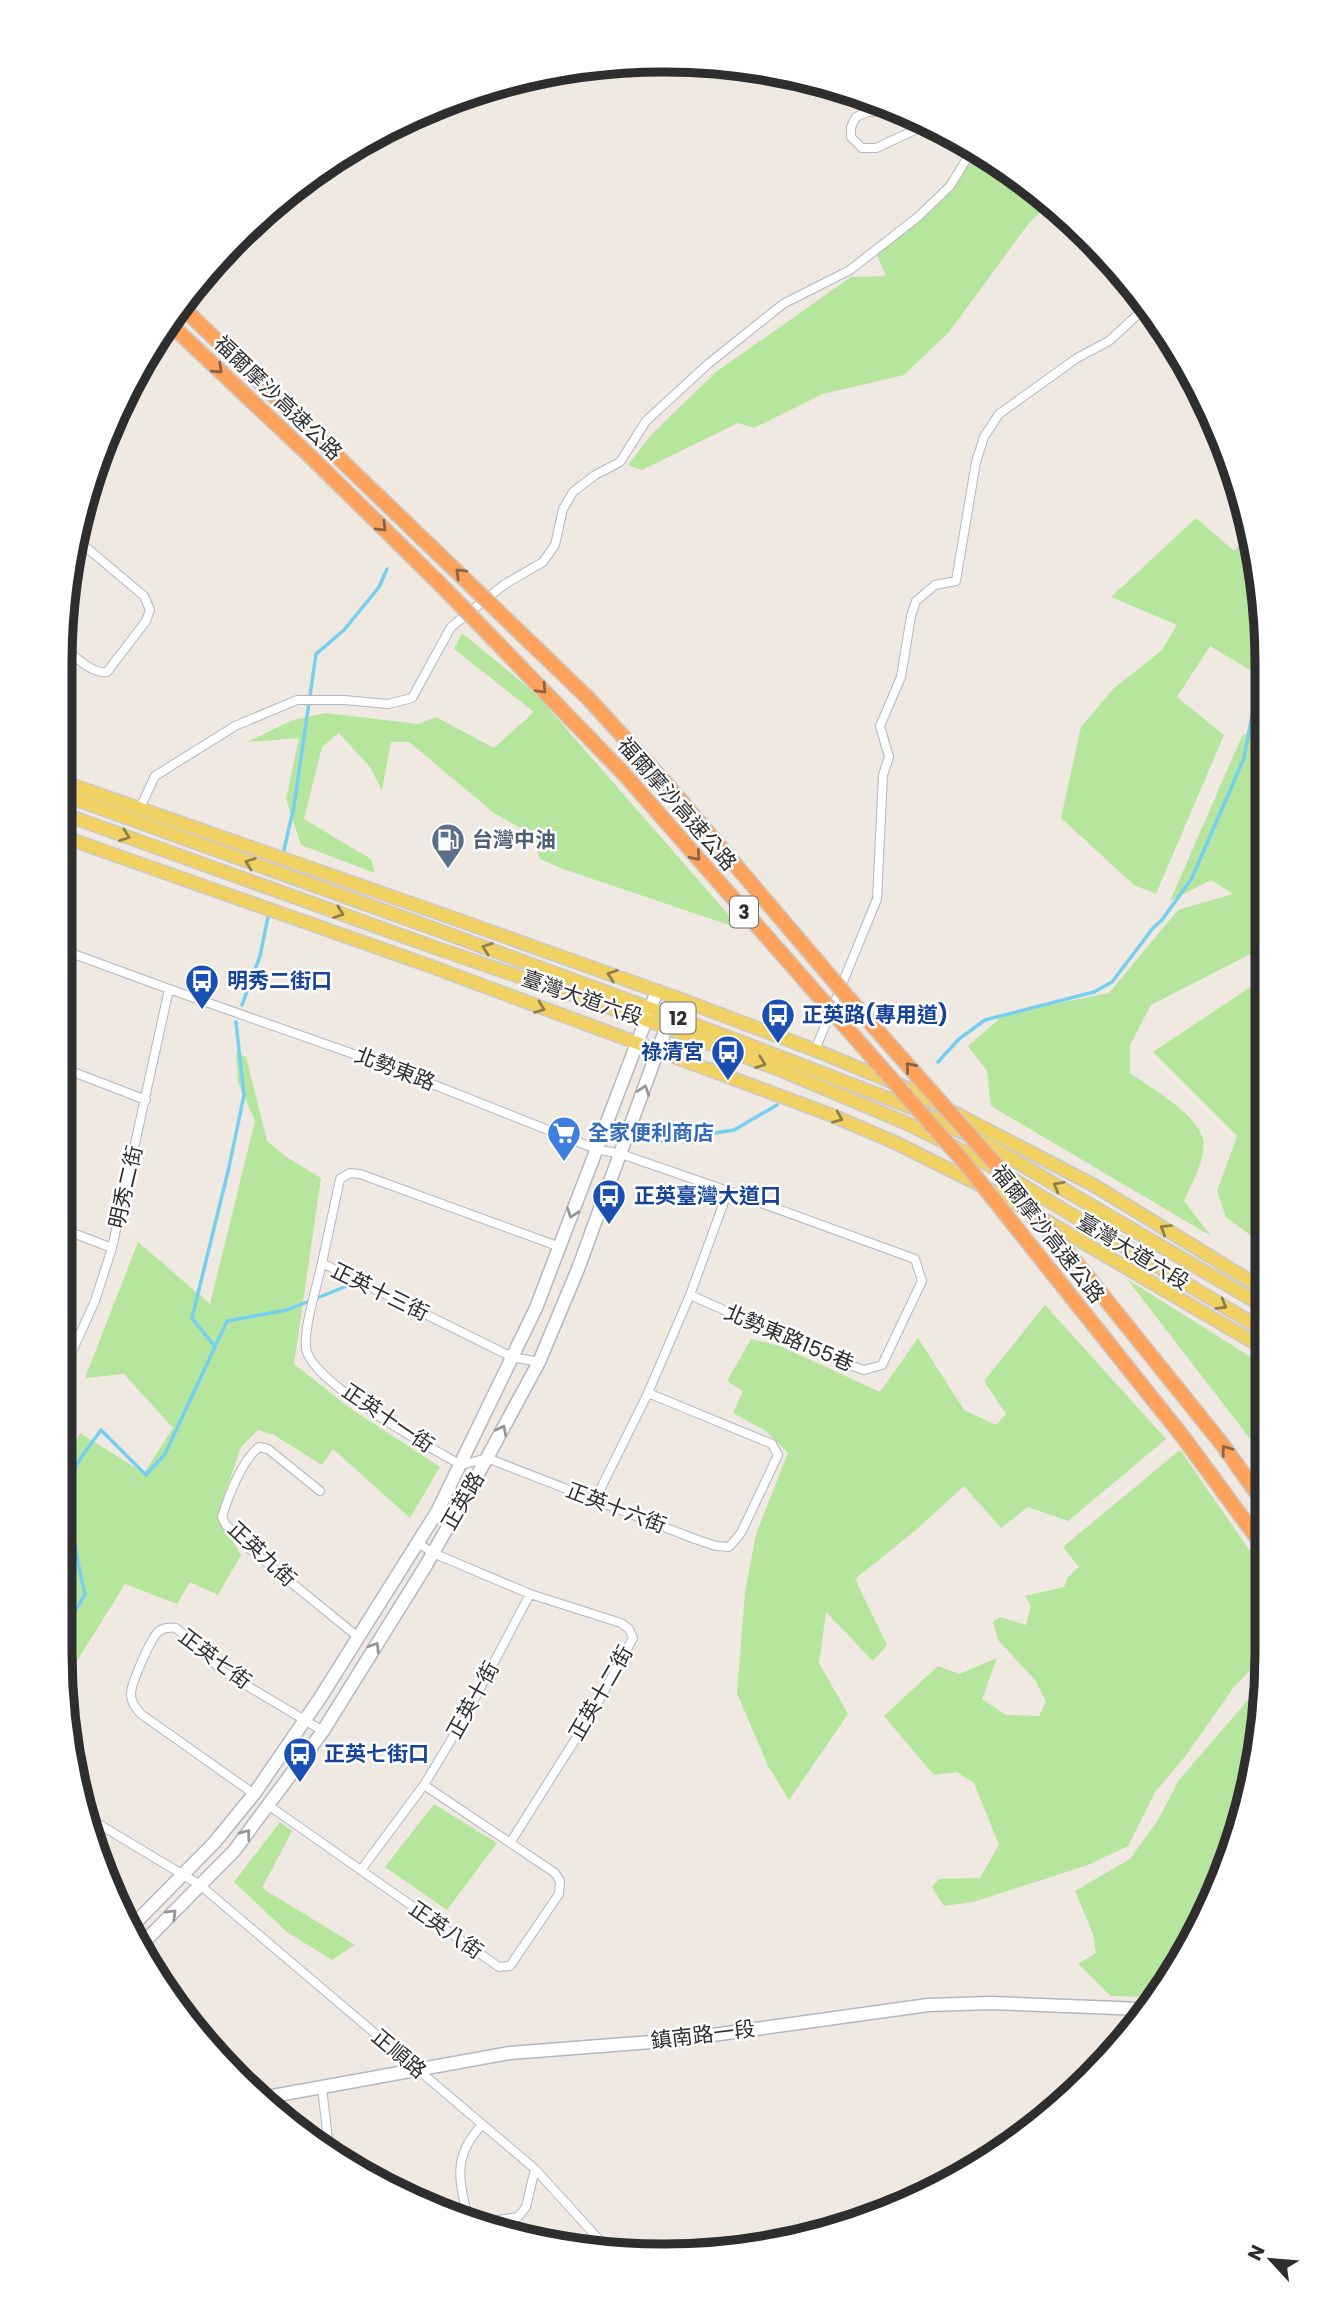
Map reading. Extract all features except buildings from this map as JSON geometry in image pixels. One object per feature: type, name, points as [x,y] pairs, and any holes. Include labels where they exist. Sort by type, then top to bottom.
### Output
[{"type":"highway","name":"福爾摩沙高速公路","points":[[187,312],[548,659],[670,788],[851,1001],[1013,1184],[1222,1444],[1255,1490]]},
{"type":"highway","name":"福爾摩沙高速公路","points":[[176,328],[424,568],[625,775],[964,1162],[1183,1437],[1255,1535]]},
{"type":"main road","name":"臺灣大道六段","points":[[72,785],[677,998],[816,1050],[909,1089],[1095,1186],[1255,1284]]},
{"type":"main road","name":"臺灣大道六段","points":[[72,798],[648,1014],[906,1124],[979,1159],[1255,1325]]},
{"type":"main road","name":"臺灣大道六段","points":[[72,817],[439,949],[648,1014]]},
{"type":"main road","name":"臺灣大道六段","points":[[72,840],[430,966],[831,1115],[896,1143],[1016,1203],[1255,1343]]},
{"type":"main road","name":"臺灣大道六段","points":[[668,1022],[913,1108],[974,1138],[1255,1301]]},
{"type":"street","points":[[876,112],[856,117],[851,127],[851,137],[862,148],[876,148],[917,129]]},
{"type":"street","points":[[139,810],[155,776],[235,726],[297,700],[388,704],[412,698],[451,627],[505,584],[543,562],[555,545],[563,509],[573,492],[595,475],[620,462],[646,421],[708,364],[783,304],[850,270],[919,216],[950,186],[968,157]]},
{"type":"street","points":[[816,1050],[877,899],[883,775],[889,757],[880,726],[901,677],[916,601],[935,585],[956,581],[976,462],[984,437],[999,414],[1077,358],[1109,341],[1140,313]]},
{"type":"street","points":[[72,653],[99,673],[107,672],[146,621],[150,610],[144,596],[84,545]]},
{"type":"street","name":"北勢東路","points":[[72,953],[379,1062],[596,1149],[621,1154],[728,1191]]},
{"type":"street","name":"明秀二街","points":[[72,1346],[95,1301],[112,1248],[169,989]]},
{"type":"street","name":"正英路","points":[[137,1921],[214,1843],[254,1794],[418,1543],[461,1465],[560,1247],[657,991]]},
{"type":"street","name":"正英路","points":[[146,1939],[234,1851],[323,1731],[433,1553],[487,1458],[539,1362],[579,1269],[677,998]]},
{"type":"street","points":[[72,1072],[146,1100]]},
{"type":"street","name":"正英十三街","points":[[539,1362],[512,1357],[322,1263],[340,1179],[350,1173],[360,1174],[560,1247]]},
{"type":"street","points":[[595,1500],[648,1393],[690,1296],[728,1191]]},
{"type":"street","name":"北勢東路155巷","points":[[690,1296],[849,1366],[864,1370],[882,1365],[922,1281],[915,1259],[728,1191]]},
{"type":"street","points":[[72,1233],[112,1248]]},
{"type":"street","name":"正英十一街","points":[[322,1263],[306,1334],[306,1351],[314,1365],[370,1411],[461,1465]]},
{"type":"street","name":"正英十六街","points":[[487,1458],[716,1546],[729,1547],[741,1534],[778,1455],[772,1444],[648,1393]]},
{"type":"street","name":"正英九街","points":[[320,1491],[268,1449],[259,1447],[251,1453],[227,1500],[222,1517],[226,1525],[250,1549],[358,1637]]},
{"type":"street","points":[[461,1465],[487,1458]]},
{"type":"street","name":"正英十二街","points":[[418,1543],[433,1553],[530,1594],[621,1623],[629,1629],[633,1638],[592,1713],[510,1843]]},
{"type":"street","name":"正英十街","points":[[361,1870],[424,1785],[465,1717],[530,1594]]},
{"type":"street","name":"正英七街","points":[[254,1794],[141,1714],[133,1704],[131,1692],[146,1654],[159,1632],[170,1627],[176,1628],[224,1672],[323,1731]]},
{"type":"street","name":"正英八街","points":[[268,1805],[499,1967],[510,1966],[559,1894],[560,1881],[555,1873],[424,1785]]},
{"type":"street","name":"正順路","points":[[97,1823],[200,1885],[535,2169],[600,2240]]},
{"type":"street","name":"鎮南路一段","points":[[273,2097],[510,2053],[677,2040],[928,2005],[991,2003],[1136,2009]]},
{"type":"street","points":[[322,2088],[328,2140]]},
{"type":"street","points":[[466,2210],[459,2164],[464,2147],[482,2124]]},
{"type":"street","points":[[497,2220],[518,2217],[526,2207],[535,2169]]},
{"type":"green space","points":[[973,160],[1043,210],[1029,223],[949,332],[904,375],[823,394],[754,428],[738,423],[642,470],[628,465],[652,434],[716,372],[851,277],[886,276],[877,255],[940,199]]},
{"type":"green space","points":[[1196,518],[1234,551],[1242,541],[1254,625],[1255,673],[1210,646],[1177,697],[1224,735],[1156,894],[1134,885],[1061,818],[1081,727],[1113,689],[1161,651],[1177,625],[1111,597]]},
{"type":"green space","points":[[462,633],[536,694],[741,929],[540,859],[531,834],[494,813],[409,742],[391,742],[382,790],[370,767],[339,733],[322,747],[304,819],[371,859],[375,873],[301,845],[286,799],[299,738],[247,742],[293,720],[326,713],[418,724],[436,717],[494,748],[534,712],[454,649]]},
{"type":"green space","points":[[1255,728],[1255,952],[1151,1005],[1130,1045],[1130,1073],[1182,1111],[1199,1129],[1203,1139],[1203,1154],[1184,1201],[1211,1236],[991,1106],[987,1071],[968,1046],[1005,1014],[1109,993],[1178,910],[1233,894],[1211,880],[1170,901],[1242,736]]},
{"type":"green space","points":[[1255,984],[1255,1239],[1226,1217],[1217,1191],[1237,1136],[1153,1052]]},
{"type":"green space","points":[[236,1052],[246,1057],[267,1141],[285,1156],[321,1178],[294,1364],[350,1408],[440,1467],[410,1518],[333,1449],[322,1465],[274,1435],[258,1430],[241,1447],[217,1516],[241,1555],[218,1595],[190,1582],[177,1604],[125,1584],[72,1668],[72,1449],[80,1433],[144,1473],[173,1428],[124,1374],[85,1378],[138,1242],[210,1304],[255,1121],[238,1082]]},
{"type":"green space","points":[[1127,1279],[1255,1360],[1255,1445]]},
{"type":"green space","points":[[1045,1305],[1166,1439],[1068,1521],[1028,1507],[1001,1528],[964,1486],[916,1530],[855,1579],[887,1645],[873,1661],[826,1612],[819,1663],[848,1714],[789,1800],[768,1766],[737,1693],[745,1593],[756,1534],[788,1453],[766,1431],[733,1413],[743,1391],[727,1381],[751,1339],[780,1346],[880,1392],[918,1338],[964,1410],[996,1425],[1006,1414],[984,1381]]},
{"type":"green space","points":[[1180,1450],[1255,1558],[1255,1666],[1234,1687],[1184,1758],[1155,1792],[1128,1846],[1088,1865],[973,1902],[944,1906],[932,1887],[939,1879],[980,1878],[999,1845],[974,1783],[957,1772],[934,1775],[884,1716],[938,1666],[959,1674],[997,1658],[982,1699],[1006,1715],[1039,1716],[1046,1702],[1035,1680],[998,1640],[993,1622],[1000,1617],[1026,1625],[1031,1606],[1025,1596],[1064,1587],[1068,1577],[1079,1567],[1063,1547]]},
{"type":"green space","points":[[1254,1693],[1244,1768],[1235,1806],[1224,1843],[1194,1914],[1145,1997],[1111,1996],[1078,1964],[1096,1953],[1093,1934],[1075,1891],[1130,1859],[1158,1820],[1179,1780]]},
{"type":"green space","points":[[434,1804],[497,1843],[447,1910],[385,1867]]},
{"type":"green space","points":[[280,1822],[292,1831],[262,1888],[355,1945],[332,1960],[287,1932],[234,1882]]},
{"type":"waterway","points":[[284,850],[294,806],[316,654],[344,630],[379,587],[387,569]]},
{"type":"waterway","points":[[938,1062],[959,1039],[985,1020],[1094,992],[1112,982],[1192,878],[1244,758],[1252,715],[1255,713]]},
{"type":"waterway","points":[[242,1005],[260,956],[268,917]]},
{"type":"waterway","points":[[215,1347],[192,1318],[244,1095],[236,1022]]},
{"type":"waterway","points":[[657,1142],[734,1130],[777,1105]]},
{"type":"waterway","points":[[72,1478],[79,1460],[101,1430],[146,1475],[165,1454],[227,1321],[287,1310],[347,1286]]},
{"type":"waterway","points":[[72,1522],[85,1594],[72,1617]]},
{"type":"place","name":"台灣中油","points":[[448,870]]},
{"type":"place","name":"明秀二街口","points":[[202,1011]]},
{"type":"place","name":"正英路(專用道)","points":[[778,1045]]},
{"type":"place","name":"祿清宮","points":[[728,1082]]},
{"type":"place","name":"全家便利商店","points":[[564,1163]]},
{"type":"place","name":"正英臺灣大道口","points":[[609,1226]]},
{"type":"place","name":"正英七街口","points":[[300,1784]]}]
